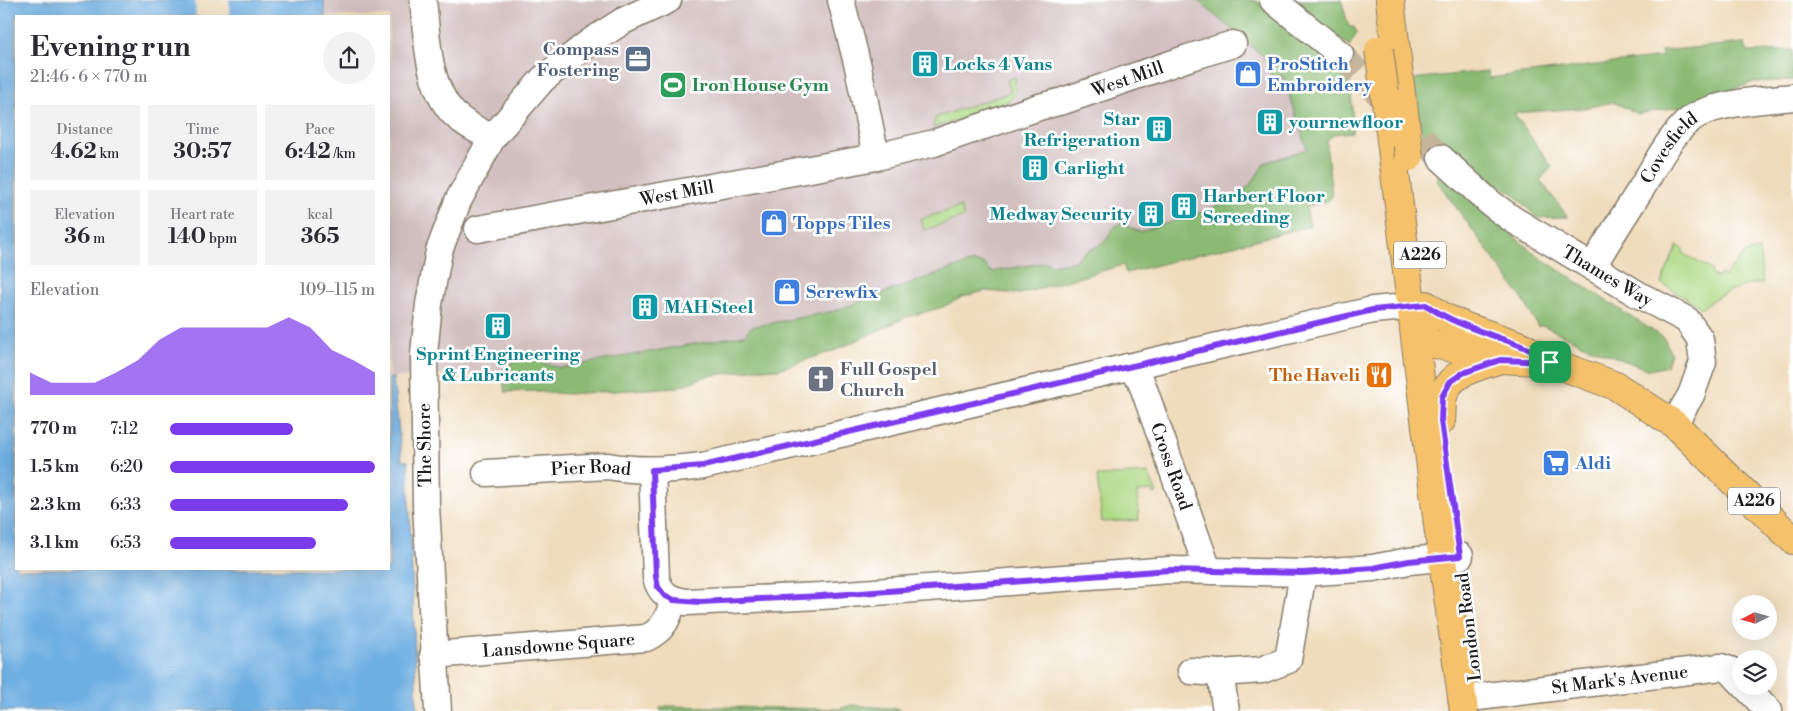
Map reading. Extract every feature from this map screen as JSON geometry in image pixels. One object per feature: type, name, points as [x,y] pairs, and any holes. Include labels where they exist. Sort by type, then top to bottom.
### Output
[{"type":"main road","points":[[1372,0],[1388,57],[1390,132],[1407,206]]},
{"type":"main road","name":"A226","points":[[1390,0],[1388,57],[1409,157],[1407,206]]},
{"type":"main road","name":"London Road","points":[[1407,206],[1417,322],[1470,705]]},
{"type":"main road","name":"A226","points":[[1417,322],[1443,317],[1521,346],[1550,362],[1616,386],[1674,424],[1793,540]]},
{"type":"main road","name":"A226","points":[[1417,322],[1500,360]]},
{"type":"main road","name":"London Road","points":[[1417,322],[1441,421],[1451,557]]},
{"type":"main road","name":"A226","points":[[1441,421],[1442,397],[1450,382],[1463,373],[1500,360],[1550,362]]},
{"type":"street","points":[[423,0],[430,63],[442,98],[454,113],[472,127],[492,138]]},
{"type":"street","name":"The Shore","points":[[438,711],[426,506],[424,354],[429,304],[439,251],[458,201],[492,138],[542,79],[567,58],[623,21],[668,0]]},
{"type":"street","points":[[841,0],[858,67],[876,157]]},
{"type":"street","points":[[1274,0],[1340,54]]},
{"type":"street","name":"West Mill","points":[[478,229],[876,157],[934,143],[1233,44]]},
{"type":"street","name":"Covesfield","points":[[1592,267],[1664,151],[1688,120],[1698,114],[1717,108],[1793,97]]},
{"type":"street","name":"Thames Way","points":[[1442,158],[1490,202],[1512,219],[1592,267],[1687,320],[1700,339],[1703,362],[1691,394],[1674,424]]},
{"type":"street","name":"Pier Road","points":[[486,473],[608,466],[624,469],[652,470],[703,466],[1366,312],[1417,322]]},
{"type":"street","name":"Cross Road","points":[[1128,367],[1140,378],[1208,570]]},
{"type":"street","points":[[652,470],[656,577],[658,587],[664,595],[674,600],[700,602],[821,596],[1160,571],[1208,570],[1303,573],[1373,568],[1409,561],[1451,557]]},
{"type":"street","points":[[1191,671],[1220,673],[1262,670],[1288,660],[1303,573]]},
{"type":"street","name":"Lansdowne Square","points":[[434,655],[646,638],[656,634],[664,626],[674,600]]},
{"type":"street","name":"St Mark's Avenue","points":[[1470,705],[1721,667],[1732,672]]},
{"type":"street","points":[[1220,673],[1226,711]]},
{"type":"street","points":[[1754,695],[1769,711]]},
{"type":"shaded area","points":[[324,0],[1254,0],[1317,103],[1328,201],[1098,264],[564,374],[445,374],[390,378],[390,15],[325,15]]},
{"type":"green space","points":[[1197,0],[1254,0],[1274,13],[1305,39],[1345,76],[1349,83],[1352,101],[1352,132],[1334,134],[1327,140],[1332,197],[1328,201],[1306,207],[1310,226],[1126,273],[1123,265],[1020,294],[985,291],[962,297],[943,307],[907,317],[836,350],[779,369],[759,369],[707,376],[678,387],[567,394],[535,391],[505,392],[504,373],[508,366],[521,360],[537,361],[560,368],[744,335],[751,327],[834,311],[973,262],[984,264],[991,272],[1046,262],[1052,265],[1075,261],[1081,255],[1105,241],[1114,228],[1121,223],[1140,232],[1197,214],[1226,201],[1249,186],[1264,163],[1307,149],[1283,76],[1273,79],[1264,57]]},
{"type":"green space","points":[[1290,0],[1341,0],[1349,27],[1354,27],[1357,33],[1349,46]]},
{"type":"green space","points":[[1744,43],[1748,52],[1793,50],[1793,80],[1754,82],[1685,106],[1638,114],[1613,102],[1585,108],[1514,113],[1552,167],[1540,180],[1568,217],[1537,218],[1513,193],[1489,179],[1457,172],[1423,138],[1411,79],[1488,71],[1489,78],[1662,57],[1661,51]]},
{"type":"green space","points":[[1015,77],[1015,89],[1010,100],[985,111],[933,128],[935,118],[1011,92],[1007,80]]},
{"type":"green space","points":[[1440,166],[1491,218],[1542,259],[1664,338],[1671,353],[1667,366],[1649,370],[1584,345],[1542,325],[1538,327],[1524,301],[1437,181]]},
{"type":"green space","points":[[961,207],[964,217],[924,230],[920,219]]},
{"type":"green space","points":[[1677,246],[1683,249],[1684,254],[1712,270],[1712,275],[1716,277],[1720,274],[1725,276],[1745,253],[1759,250],[1763,283],[1730,291],[1702,308],[1661,283]]},
{"type":"green space","points":[[1148,473],[1157,493],[1153,494],[1153,491],[1137,492],[1139,520],[1102,522],[1097,476]]},
{"type":"green space","points":[[852,705],[899,709],[899,711],[661,711],[660,708],[665,706],[838,709]]},
{"type":"water","points":[[0,0],[324,0],[325,15],[15,15],[15,570],[390,570],[390,378],[393,378],[402,460],[408,461],[417,711],[0,711]]},
{"type":"pier","points":[[195,0],[229,0],[230,15],[196,15]]},
{"type":"tunnel","points":[[1340,54],[1441,158]]},
{"type":"place","name":"Compass Fostering","points":[[638,59]]},
{"type":"place","name":"Locks 4 Vans","points":[[925,64]]},
{"type":"place","name":"ProStitch Embroidery","points":[[1248,74]]},
{"type":"place","name":"Iron House Gym","points":[[673,85]]},
{"type":"place","name":"yournewfloor","points":[[1270,122]]},
{"type":"place","name":"Star Refrigeration","points":[[1159,129]]},
{"type":"place","name":"Carlight","points":[[1035,168]]},
{"type":"place","name":"Harbert Floor Screeding","points":[[1184,206]]},
{"type":"place","name":"Medway Security","points":[[1151,214]]},
{"type":"place","name":"Topps Tiles","points":[[774,223]]},
{"type":"place","name":"Screwfix","points":[[787,292]]},
{"type":"place","name":"MAH Steel","points":[[645,307]]},
{"type":"place","name":"Sprint Engineering & Lubricants","points":[[498,326]]},
{"type":"place","name":"The Haveli","points":[[1379,375]]},
{"type":"place","name":"Full Gospel Church","points":[[821,379]]},
{"type":"place","name":"Aldi","points":[[1556,463]]},
{"type":"route","points":[[1426,305],[1443,317],[1521,346],[1550,362],[1500,360],[1473,368],[1456,376],[1450,382],[1442,397],[1441,421],[1460,556],[1409,561],[1373,568],[1303,573],[1170,570],[731,601],[686,602],[674,600],[664,595],[658,587],[652,470],[703,466],[1373,310],[1426,305]]}]
